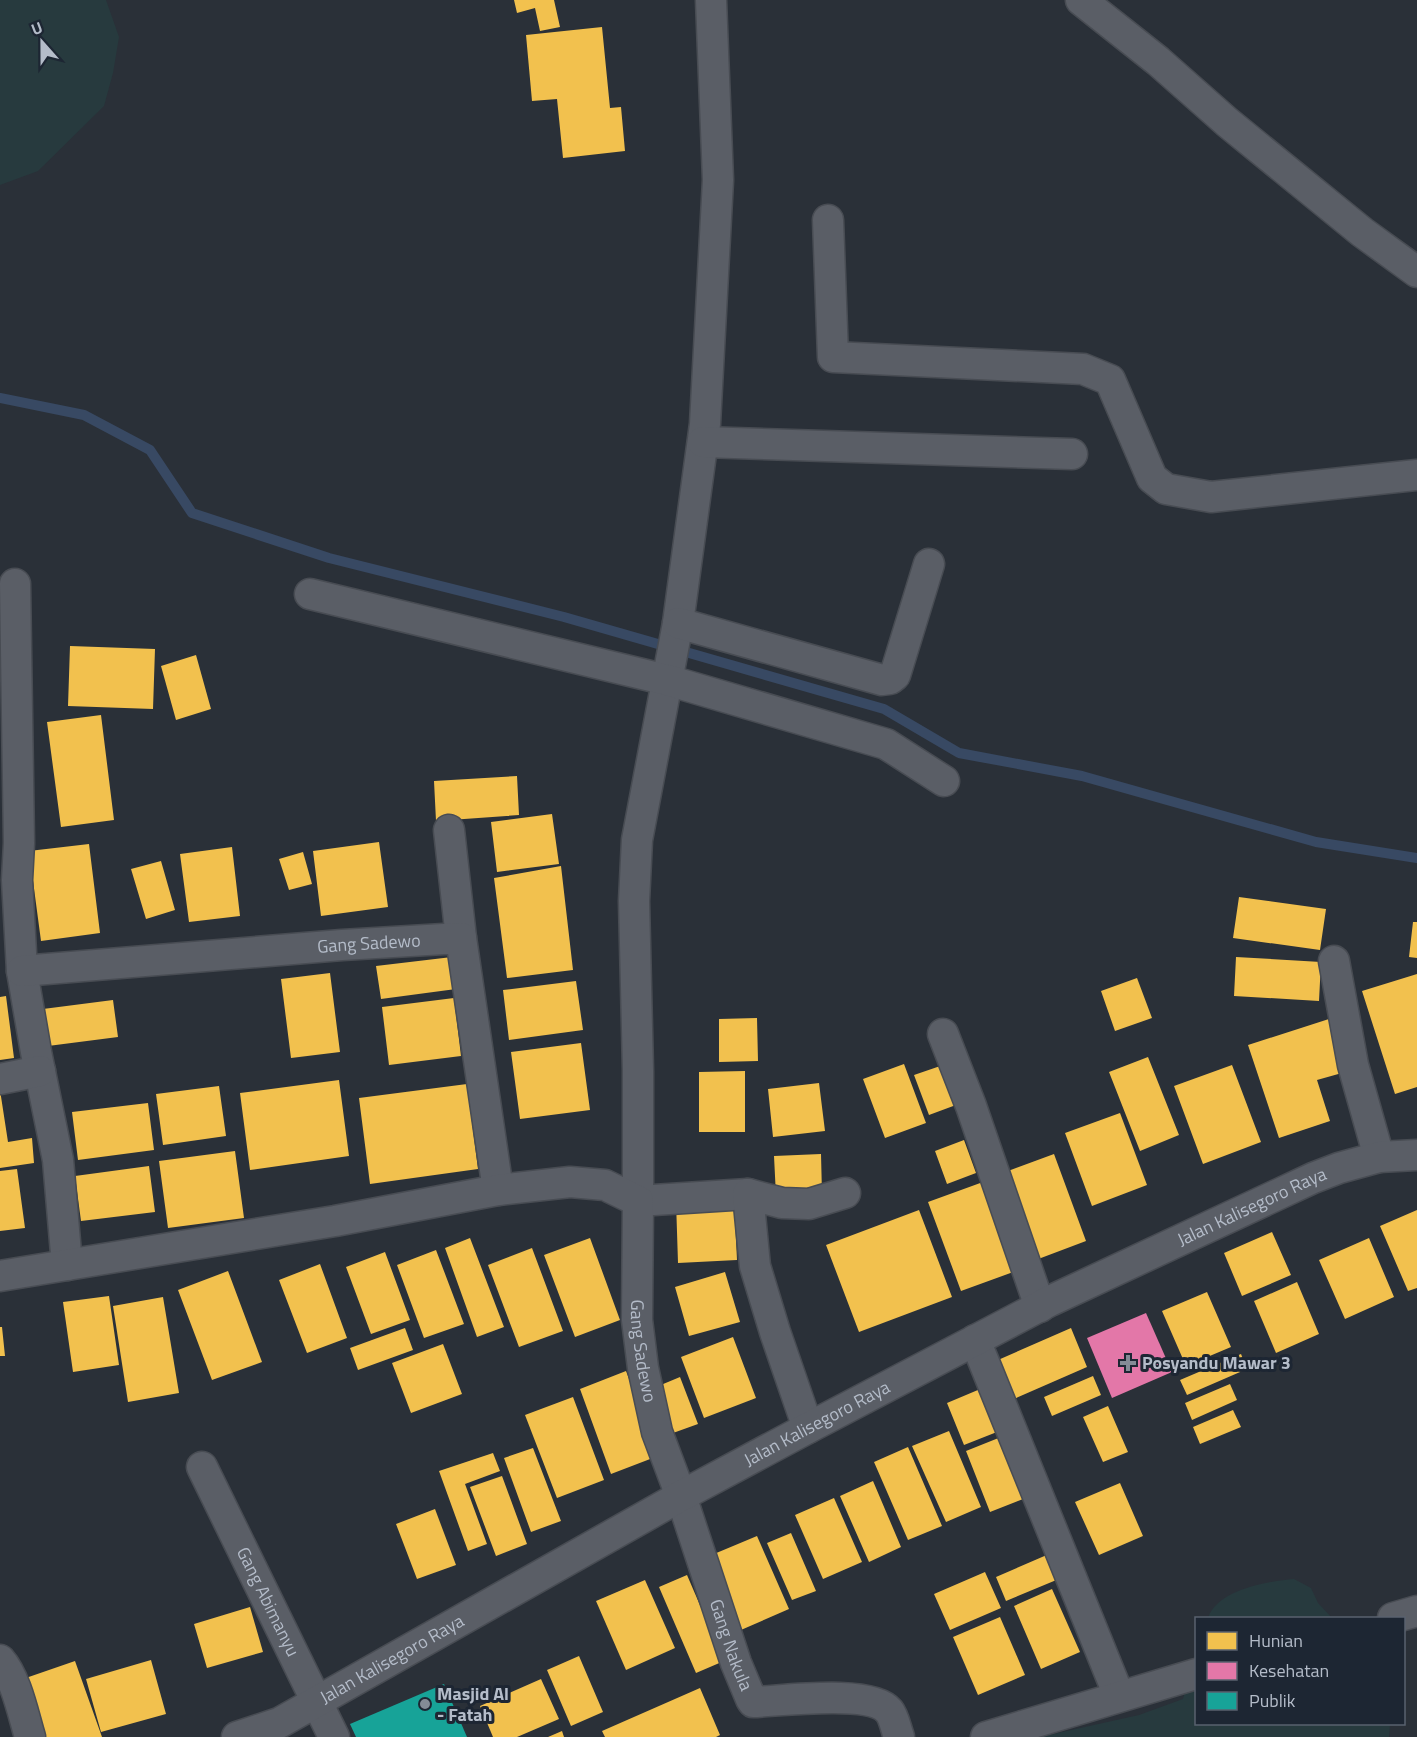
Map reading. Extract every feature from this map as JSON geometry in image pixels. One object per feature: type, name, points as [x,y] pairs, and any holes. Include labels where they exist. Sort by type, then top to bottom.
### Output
[{"type":"street","name":"Gang Sadewo","points":[[681,1496],[657,1431],[642,1368],[637,1320],[639,1071],[634,901],[637,840],[676,630],[703,442],[718,180],[711,0]]},
{"type":"street","points":[[1081,0],[1158,61],[1227,122],[1417,272]]},
{"type":"street","points":[[828,220],[834,357],[1083,369],[1110,380],[1152,478],[1166,489],[1211,497],[1417,475]]},
{"type":"street","points":[[703,442],[1072,454]]},
{"type":"street","points":[[676,630],[882,680],[890,679],[895,675],[929,564]]},
{"type":"street","points":[[15,584],[19,843],[8,879],[22,971],[58,1160],[67,1265]]},
{"type":"street","points":[[310,594],[667,679],[886,744],[944,781]]},
{"type":"street","points":[[449,830],[461,938],[498,1190]]},
{"type":"street","name":"Gang Sadewo","points":[[22,971],[342,945],[461,938]]},
{"type":"street","points":[[1334,961],[1353,1065],[1379,1158]]},
{"type":"street","points":[[943,1034],[971,1106],[1040,1306]]},
{"type":"street","points":[[0,1079],[40,1071]]},
{"type":"street","name":"Jalan Kalisegoro Raya","points":[[237,1737],[279,1723],[681,1496],[1040,1306],[1313,1178],[1379,1158],[1417,1155]]},
{"type":"street","points":[[0,1276],[335,1221],[498,1190],[570,1182],[605,1185],[638,1201],[748,1194],[782,1203],[809,1204],[845,1193]]},
{"type":"street","points":[[748,1194],[755,1266],[808,1428]]},
{"type":"street","points":[[975,1340],[1119,1696]]},
{"type":"street","name":"Gang Abimanyu","points":[[202,1467],[334,1737]]},
{"type":"street","name":"Gang Nakula","points":[[681,1496],[736,1663],[753,1702],[824,1698],[867,1700],[879,1703],[890,1712],[899,1737]]},
{"type":"street","points":[[1396,1617],[1417,1611]]},
{"type":"street","points":[[0,1660],[17,1693],[30,1737]]},
{"type":"street","points":[[986,1737],[1195,1675]]},
{"type":"green space","points":[[0,0],[106,0],[119,37],[104,106],[38,171],[0,185]]},
{"type":"green space","points":[[1294,1579],[1311,1588],[1318,1603],[1331,1617],[1208,1617],[1213,1608],[1232,1594],[1271,1582]]},
{"type":"green space","points":[[1195,1657],[1195,1725],[1390,1725],[1389,1737],[1040,1737],[1139,1715],[1183,1699]]},
{"type":"building: Hunian","points":[[514,0],[554,0],[560,27],[540,31],[535,8],[517,13]]},
{"type":"building: Hunian","points":[[602,27],[610,108],[621,107],[625,151],[563,158],[557,99],[532,101],[526,35]]},
{"type":"building: Hunian","points":[[70,646],[155,649],[153,709],[68,706]]},
{"type":"building: Hunian","points":[[196,655],[211,709],[176,720],[161,666]]},
{"type":"building: Hunian","points":[[101,715],[114,820],[61,827],[47,722]]},
{"type":"building: Hunian","points":[[517,776],[519,815],[436,821],[434,781]]},
{"type":"building: Hunian","points":[[552,814],[559,864],[497,872],[491,822]]},
{"type":"building: Hunian","points":[[379,842],[388,907],[321,916],[313,851]]},
{"type":"building: Hunian","points":[[89,844],[100,933],[41,941],[29,851]]},
{"type":"building: Hunian","points":[[232,847],[240,916],[189,922],[180,854]]},
{"type":"building: Hunian","points":[[303,852],[312,884],[289,890],[279,859]]},
{"type":"building: Hunian","points":[[161,861],[175,910],[146,919],[131,869]]},
{"type":"building: Hunian","points":[[561,866],[573,970],[507,978],[494,878]]},
{"type":"building: Hunian","points":[[1239,897],[1326,909],[1320,950],[1233,938]]},
{"type":"building: Hunian","points":[[1413,922],[1417,922],[1417,958],[1409,957]]},
{"type":"building: Hunian","points":[[452,957],[456,989],[381,999],[376,966]]},
{"type":"building: Hunian","points":[[1236,957],[1321,962],[1319,1001],[1234,996]]},
{"type":"building: Hunian","points":[[330,973],[340,1052],[291,1058],[281,979]]},
{"type":"building: Hunian","points":[[1417,974],[1417,1087],[1395,1094],[1362,991]]},
{"type":"building: Hunian","points":[[1137,978],[1152,1018],[1115,1031],[1101,991]]},
{"type":"building: Hunian","points":[[576,981],[583,1030],[509,1040],[503,990]]},
{"type":"building: Hunian","points":[[6,996],[14,1058],[0,1060],[0,997]]},
{"type":"building: Hunian","points":[[454,998],[461,1056],[389,1065],[382,1007]]},
{"type":"building: Hunian","points":[[113,1000],[118,1037],[48,1046],[43,1009]]},
{"type":"building: Hunian","points":[[757,1018],[758,1061],[719,1062],[719,1019]]},
{"type":"building: Hunian","points":[[1332,1018],[1349,1071],[1317,1080],[1330,1121],[1279,1138],[1248,1045]]},
{"type":"building: Hunian","points":[[581,1043],[590,1110],[520,1119],[511,1052]]},
{"type":"building: Hunian","points":[[1148,1057],[1179,1135],[1140,1151],[1109,1072]]},
{"type":"building: Hunian","points":[[949,1063],[964,1102],[929,1115],[914,1075]]},
{"type":"building: Hunian","points":[[904,1064],[926,1123],[885,1138],[863,1079]]},
{"type":"building: Hunian","points":[[1232,1065],[1261,1142],[1203,1164],[1174,1086]]},
{"type":"building: Hunian","points":[[745,1071],[745,1132],[699,1132],[699,1072]]},
{"type":"building: Hunian","points":[[339,1080],[349,1156],[250,1170],[240,1093]]},
{"type":"building: Hunian","points":[[819,1083],[825,1131],[773,1137],[768,1089]]},
{"type":"building: Hunian","points":[[467,1084],[478,1169],[370,1184],[359,1098]]},
{"type":"building: Hunian","points":[[219,1086],[226,1136],[163,1145],[156,1094]]},
{"type":"building: Hunian","points":[[0,1090],[8,1142],[32,1138],[34,1163],[0,1168]]},
{"type":"building: Hunian","points":[[148,1103],[154,1150],[78,1160],[72,1112]]},
{"type":"building: Hunian","points":[[1120,1113],[1147,1185],[1092,1206],[1065,1133]]},
{"type":"building: Hunian","points":[[964,1140],[976,1173],[947,1184],[935,1151]]},
{"type":"building: Hunian","points":[[235,1151],[244,1218],[168,1228],[159,1161]]},
{"type":"building: Hunian","points":[[821,1154],[822,1194],[776,1196],[774,1156]]},
{"type":"building: Hunian","points":[[1054,1154],[1086,1241],[1033,1261],[1000,1174]]},
{"type":"building: Hunian","points":[[149,1166],[155,1212],[81,1221],[75,1176]]},
{"type":"building: Hunian","points":[[17,1169],[25,1228],[0,1231],[0,1171]]},
{"type":"building: Hunian","points":[[983,1182],[1016,1271],[961,1291],[928,1202]]},
{"type":"building: Hunian","points":[[734,1198],[737,1260],[678,1263],[676,1201]]},
{"type":"building: Hunian","points":[[919,1210],[952,1297],[859,1332],[826,1245]]},
{"type":"building: Hunian","points":[[1417,1210],[1417,1288],[1408,1291],[1380,1226]]},
{"type":"building: Hunian","points":[[1272,1232],[1291,1275],[1242,1296],[1224,1253]]},
{"type":"building: Hunian","points":[[470,1238],[504,1327],[477,1337],[445,1248]]},
{"type":"building: Hunian","points":[[590,1238],[620,1320],[575,1337],[544,1255]]},
{"type":"building: Hunian","points":[[1369,1238],[1394,1297],[1345,1319],[1319,1260]]},
{"type":"building: Hunian","points":[[532,1248],[563,1331],[519,1347],[488,1265]]},
{"type":"building: Hunian","points":[[436,1250],[464,1324],[424,1338],[397,1265]]},
{"type":"building: Hunian","points":[[385,1252],[410,1320],[371,1334],[346,1267]]},
{"type":"building: Hunian","points":[[320,1264],[347,1338],[307,1353],[279,1280]]},
{"type":"building: Hunian","points":[[228,1271],[262,1362],[212,1380],[178,1290]]},
{"type":"building: Hunian","points":[[725,1272],[740,1322],[689,1336],[675,1287]]},
{"type":"building: Hunian","points":[[1297,1282],[1319,1334],[1276,1353],[1254,1301]]},
{"type":"building: Hunian","points":[[1207,1292],[1231,1347],[1186,1366],[1162,1311]]},
{"type":"building: Hunian","points":[[109,1296],[119,1365],[73,1372],[63,1302]]},
{"type":"building: Hunian","points":[[163,1297],[179,1393],[128,1402],[113,1306]]},
{"type":"building: Hunian","points":[[0,1327],[2,1327],[5,1356],[0,1356]]},
{"type":"building: Hunian","points":[[405,1328],[413,1350],[358,1370],[350,1348]]},
{"type":"building: Hunian","points":[[1071,1328],[1087,1367],[1014,1399],[998,1360]]},
{"type":"building: Hunian","points":[[733,1337],[756,1398],[704,1418],[681,1357]]},
{"type":"building: Hunian","points":[[443,1344],[462,1394],[411,1413],[392,1363]]},
{"type":"building: Hunian","points":[[1241,1354],[1247,1369],[1187,1395],[1180,1380]]},
{"type":"building: Hunian","points":[[626,1371],[658,1456],[611,1474],[580,1389]]},
{"type":"building: Hunian","points":[[1093,1376],[1101,1395],[1052,1416],[1044,1397]]},
{"type":"building: Hunian","points":[[680,1377],[698,1424],[673,1433],[656,1387]]},
{"type":"building: Hunian","points":[[1230,1384],[1237,1400],[1192,1420],[1185,1403]]},
{"type":"building: Hunian","points":[[985,1387],[1002,1430],[964,1445],[947,1403]]},
{"type":"building: Hunian","points":[[573,1397],[604,1480],[557,1498],[525,1415]]},
{"type":"building: Hunian","points":[[1108,1406],[1128,1452],[1103,1462],[1083,1417]]},
{"type":"building: Hunian","points":[[1233,1410],[1241,1427],[1200,1444],[1193,1427]]},
{"type":"building: Hunian","points":[[949,1431],[981,1507],[946,1522],[912,1446]]},
{"type":"building: Hunian","points":[[1006,1435],[1031,1496],[990,1512],[966,1451]]},
{"type":"building: Hunian","points":[[908,1447],[942,1526],[908,1540],[874,1462]]},
{"type":"building: Hunian","points":[[533,1448],[561,1521],[531,1532],[504,1458]]},
{"type":"building: Hunian","points":[[493,1453],[500,1471],[465,1484],[487,1544],[468,1551],[439,1471]]},
{"type":"building: Hunian","points":[[502,1476],[527,1544],[496,1556],[470,1487]]},
{"type":"building: Hunian","points":[[873,1481],[901,1547],[869,1562],[840,1496]]},
{"type":"building: Hunian","points":[[1120,1483],[1143,1536],[1099,1555],[1075,1502]]},
{"type":"building: Hunian","points":[[834,1498],[862,1562],[823,1579],[795,1515]]},
{"type":"building: Hunian","points":[[435,1509],[456,1565],[417,1579],[396,1524]]},
{"type":"building: Hunian","points":[[791,1533],[816,1591],[792,1600],[767,1543]]},
{"type":"building: Hunian","points":[[757,1536],[789,1609],[734,1633],[702,1559]]},
{"type":"building: Hunian","points":[[1056,1551],[1066,1576],[1006,1601],[996,1577]]},
{"type":"building: Hunian","points":[[985,1572],[1001,1608],[950,1630],[934,1594]]},
{"type":"building: Hunian","points":[[687,1575],[724,1661],[696,1673],[659,1587]]},
{"type":"building: Hunian","points":[[645,1580],[675,1648],[626,1670],[596,1601]]},
{"type":"building: Hunian","points":[[1052,1589],[1080,1652],[1041,1669],[1014,1606]]},
{"type":"building: Hunian","points":[[250,1607],[263,1652],[207,1668],[194,1624]]},
{"type":"building: Hunian","points":[[1000,1617],[1025,1675],[978,1695],[953,1637]]},
{"type":"building: Hunian","points":[[579,1656],[603,1712],[571,1726],[547,1670]]},
{"type":"building: Hunian","points":[[151,1660],[166,1714],[101,1732],[86,1679]]},
{"type":"building: Hunian","points":[[75,1661],[102,1737],[39,1737],[20,1680]]},
{"type":"building: Hunian","points":[[541,1679],[559,1719],[517,1737],[493,1737],[480,1706]]},
{"type":"building: Hunian","points":[[700,1688],[720,1735],[716,1737],[605,1737],[602,1731]]},
{"type":"building: Hunian","points":[[562,1731],[564,1737],[548,1737]]},
{"type":"building: Kesehatan","points":[[1146,1313],[1172,1372],[1112,1398],[1087,1338]]},
{"type":"building: Publik","name":"Masjid Al - Fatah","points":[[444,1684],[467,1737],[356,1737],[350,1724]]},
{"type":"waterway","points":[[0,398],[84,415],[150,450],[192,513],[329,558],[564,617],[884,709],[959,753],[1082,776],[1316,842],[1417,858]]},
{"type":"place","name":"Posyandu Mawar 3","points":[[1128,1363]]},
{"type":"place","name":"Masjid Al - Fatah","points":[[425,1704]]}]
